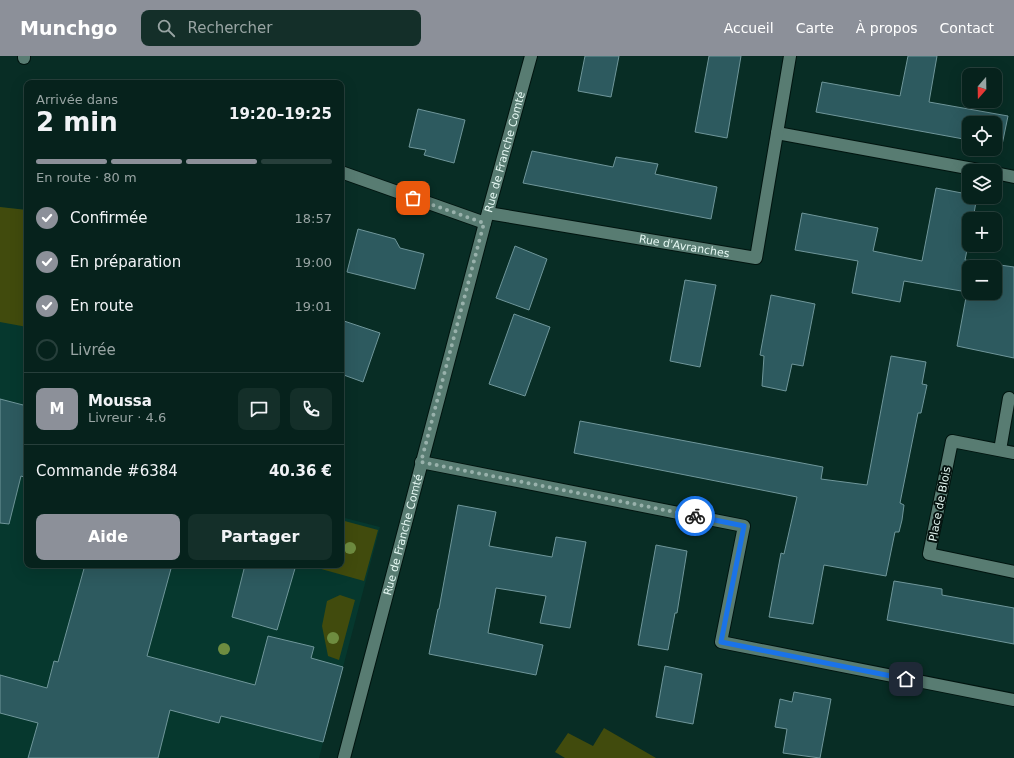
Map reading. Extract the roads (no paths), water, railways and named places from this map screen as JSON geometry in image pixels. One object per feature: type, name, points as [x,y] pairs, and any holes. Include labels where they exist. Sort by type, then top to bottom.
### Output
[{"type":"street","name":"Rue de Franche Comté","points":[[344,758],[421,462],[531,56]]},
{"type":"street","name":"Rue d'Avranches","points":[[486,218],[756,258],[790,56]]},
{"type":"street","points":[[777,133],[962,167]]},
{"type":"street","points":[[344,173],[486,218]]},
{"type":"street","points":[[1002,174],[1014,176]]},
{"type":"street","points":[[1000,450],[1009,398]]},
{"type":"street","name":"Place de Blois","points":[[1014,453],[952,441],[929,554],[1014,572]]},
{"type":"street","points":[[421,462],[744,526],[721,642],[1014,700]]}]
